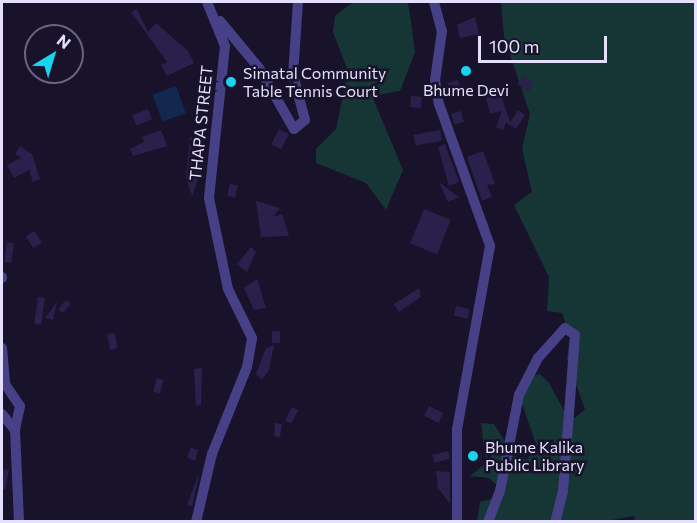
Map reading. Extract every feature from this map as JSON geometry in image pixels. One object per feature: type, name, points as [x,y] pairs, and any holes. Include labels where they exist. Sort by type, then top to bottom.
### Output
[{"type":"street","name":"THAPA STREET","points":[[196,522],[212,454],[244,376],[252,338],[228,289],[209,198],[225,46],[214,14],[207,2]]},
{"type":"street","points":[[214,14],[259,68],[294,129],[305,120],[293,75],[298,2]]},
{"type":"street","points":[[434,2],[442,31],[435,80],[439,104],[490,246],[456,443],[457,522]]},
{"type":"street","points":[[488,522],[500,491],[519,395],[538,358],[565,327],[575,335],[563,492],[555,522]]},
{"type":"street","points":[[2,348],[5,384],[20,406],[15,430],[18,522]]},
{"type":"street","points":[[2,414],[15,430]]},
{"type":"green space","points":[[353,2],[407,2],[409,8],[415,52],[400,91],[372,96],[403,170],[386,210],[366,183],[316,163],[316,149],[336,129],[348,71],[333,32],[335,16]]},
{"type":"green space","points":[[501,2],[695,2],[695,521],[635,521],[634,516],[601,522],[477,521],[480,502],[494,498],[499,487],[489,478],[470,476],[486,463],[481,423],[494,424],[513,455],[527,460],[536,444],[520,398],[533,376],[540,374],[549,383],[567,416],[575,418],[585,409],[567,359],[570,336],[562,313],[547,311],[549,277],[514,205],[532,192],[522,149],[530,114],[504,37]]},
{"type":"water","points":[[176,86],[186,113],[162,122],[153,95]]},
{"type":"building","points":[[137,9],[148,32],[156,23],[189,52],[194,63],[167,76],[161,65],[167,62],[131,12]]},
{"type":"building","points":[[475,17],[479,34],[460,38],[457,25]]},
{"type":"building","points":[[523,76],[534,83],[529,91],[518,84]]},
{"type":"building","points":[[458,80],[460,86],[450,90],[448,83]]},
{"type":"building","points":[[501,95],[510,122],[518,110],[525,115],[516,129],[506,122],[503,130],[496,127],[502,111],[490,114],[486,97]]},
{"type":"building","points":[[411,96],[422,97],[421,108],[410,107]]},
{"type":"building","points":[[148,109],[152,119],[136,126],[132,115]]},
{"type":"building","points":[[461,111],[464,122],[454,124],[451,114]]},
{"type":"building","points":[[279,129],[289,134],[281,149],[271,144]]},
{"type":"building","points":[[161,130],[167,146],[133,156],[130,149],[144,142],[142,137]]},
{"type":"building","points":[[440,130],[442,141],[415,146],[413,135]]},
{"type":"building","points":[[190,137],[203,138],[202,169],[192,196],[186,178]]},
{"type":"building","points":[[445,144],[459,182],[449,186],[438,147]]},
{"type":"building","points":[[20,146],[32,154],[40,179],[33,182],[29,170],[14,178],[7,165],[21,158],[15,154]]},
{"type":"building","points":[[483,151],[495,184],[487,185],[492,197],[482,201],[467,157]]},
{"type":"building","points":[[439,182],[459,197],[448,202]]},
{"type":"building","points":[[230,184],[238,186],[235,198],[227,196]]},
{"type":"building","points":[[256,201],[280,208],[273,217],[282,214],[289,236],[261,237]]},
{"type":"building","points":[[424,209],[451,220],[437,254],[410,243]]},
{"type":"building","points":[[34,231],[42,243],[34,248],[26,237]]},
{"type":"building","points":[[7,242],[14,243],[11,263],[4,262]]},
{"type":"building","points":[[251,247],[256,252],[247,272],[237,264]]},
{"type":"building","points":[[257,279],[266,308],[254,310],[244,288]]},
{"type":"building","points":[[419,288],[421,297],[399,312],[394,304]]},
{"type":"building","points":[[38,297],[45,298],[41,325],[34,324]]},
{"type":"building","points":[[66,300],[71,304],[63,313],[58,309]]},
{"type":"building","points":[[57,302],[53,320],[45,318]]},
{"type":"building","points":[[456,306],[470,309],[468,319],[454,316]]},
{"type":"building","points":[[272,331],[280,331],[280,343],[272,343]]},
{"type":"building","points":[[115,333],[117,348],[110,350],[107,334]]},
{"type":"building","points":[[274,345],[269,370],[262,380],[256,374],[266,348]]},
{"type":"building","points":[[202,368],[201,405],[196,406],[194,369]]},
{"type":"building","points":[[157,378],[164,380],[160,393],[153,391]]},
{"type":"building","points":[[429,406],[443,413],[438,423],[424,416]]},
{"type":"building","points":[[292,407],[298,410],[291,424],[285,420]]},
{"type":"building","points":[[275,423],[282,424],[280,437],[274,436]]},
{"type":"building","points":[[191,448],[198,450],[195,461],[187,458]]},
{"type":"building","points":[[472,449],[478,449],[482,456],[478,463],[472,463],[468,459],[468,453]]},
{"type":"building","points":[[448,451],[450,459],[434,463],[432,455]]},
{"type":"building","points":[[2,469],[9,470],[5,489],[2,489]]},
{"type":"building","points":[[436,471],[450,472],[450,504],[438,488]]},
{"type":"building","points":[[198,476],[192,506],[187,505]]},
{"type":"place","name":"Bhume Devi","points":[[466,71]]},
{"type":"place","name":"Simatal Community Table Tennis Court","points":[[231,82]]},
{"type":"place","name":"Bhume Kalika Public Library","points":[[473,456]]}]
